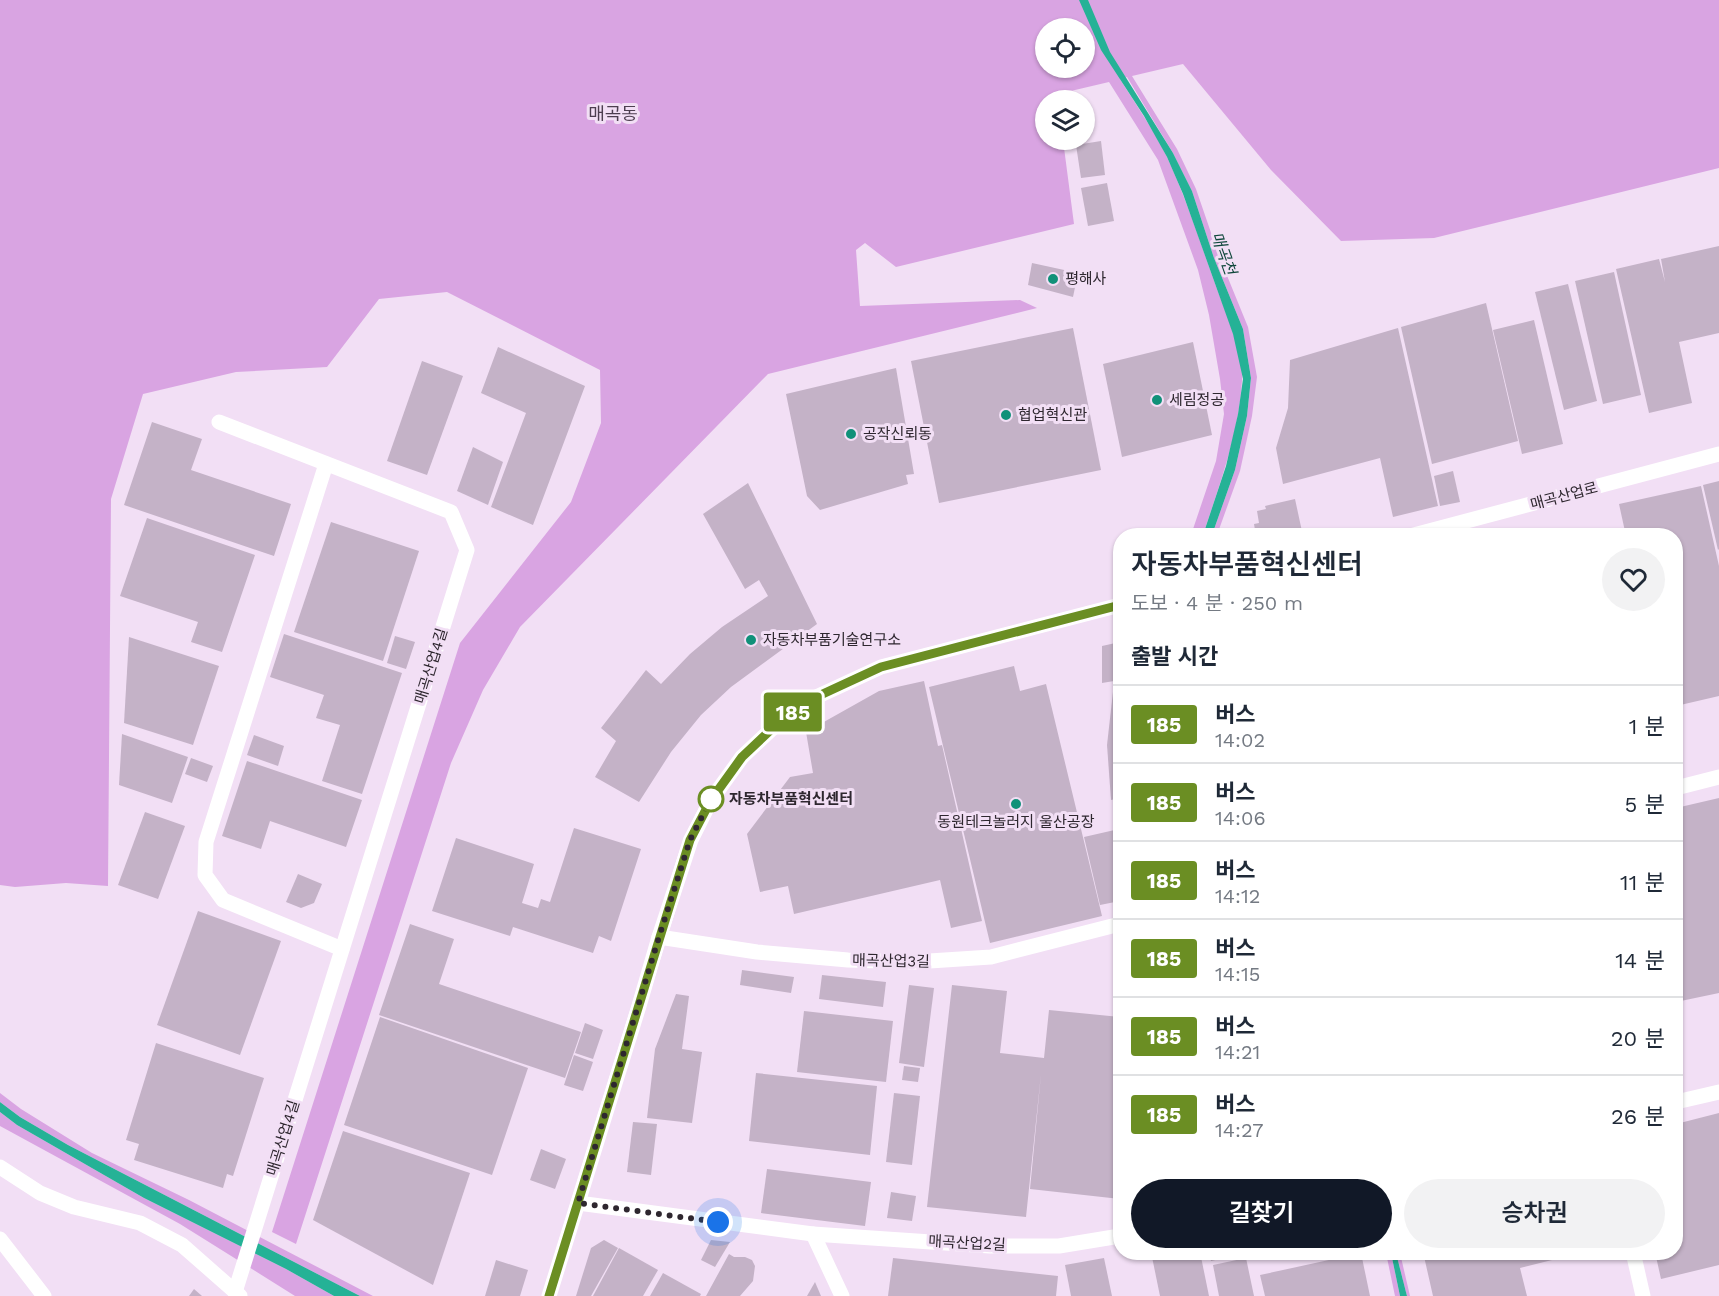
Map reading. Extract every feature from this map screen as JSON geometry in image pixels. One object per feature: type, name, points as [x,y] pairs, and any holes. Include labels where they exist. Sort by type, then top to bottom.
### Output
[{"type":"street","name":"매곡산업4길","points":[[219,422],[450,512],[467,550],[238,1288]]},
{"type":"street","name":"매곡산업로","points":[[1464,528],[1719,454]]},
{"type":"street","points":[[326,464],[206,842],[206,875],[223,900],[342,949]]},
{"type":"street","points":[[549,1296],[690,840],[711,800],[742,757],[778,723],[814,698],[881,667],[1113,607]]},
{"type":"street","points":[[1683,786],[1719,777]]},
{"type":"street","name":"매곡산업3길","points":[[659,937],[757,952],[848,960],[914,962],[991,957],[1113,926]]},
{"type":"street","points":[[1683,1100],[1719,1092]]},
{"type":"street","points":[[0,1167],[49,1197],[74,1207],[140,1223],[182,1245],[238,1288]]},
{"type":"street","name":"매곡산업2길","points":[[578,1203],[813,1234],[990,1246],[1059,1246],[1113,1237]]},
{"type":"street","points":[[813,1234],[842,1296]]},
{"type":"street","points":[[0,1239],[44,1296]]},
{"type":"street","points":[[1635,1260],[1643,1296]]},
{"type":"shaded area","points":[[0,0],[1719,0],[1719,168],[1434,238],[1341,241],[1271,170],[1183,64],[1132,76],[1177,149],[1196,189],[1219,256],[1248,327],[1257,377],[1252,416],[1240,471],[1220,528],[1214,528],[1235,470],[1247,416],[1251,378],[1243,329],[1214,258],[1192,191],[1173,153],[1127,77],[1120,79],[1167,157],[1229,322],[1240,359],[1242,381],[1237,421],[1205,528],[1193,528],[1216,461],[1224,414],[1220,379],[1209,315],[1198,270],[1158,160],[1109,82],[1075,90],[1035,90],[1035,150],[1064,150],[1074,224],[896,267],[865,243],[856,250],[860,306],[1020,300],[1037,308],[768,374],[520,627],[483,690],[451,763],[296,1244],[272,1232],[460,643],[571,502],[601,423],[600,370],[447,292],[379,299],[327,367],[236,372],[143,394],[111,499],[108,886],[66,883],[15,887],[0,885]]},
{"type":"shaded area","points":[[1079,0],[1088,0],[1110,52],[1173,153],[1192,191],[1214,258],[1243,329],[1251,378],[1247,416],[1235,470],[1214,528],[1205,528],[1226,466],[1238,414],[1243,379],[1233,334],[1183,194],[1167,157],[1144,116],[1101,50],[1095,36],[1095,18],[1087,18]]},
{"type":"shaded area","points":[[0,1093],[21,1109],[92,1153],[189,1200],[373,1296],[360,1296],[68,1145],[20,1117],[0,1102]]},
{"type":"shaded area","points":[[0,1102],[20,1117],[68,1145],[360,1296],[334,1296],[286,1269],[144,1198],[17,1125],[0,1112]]},
{"type":"shaded area","points":[[0,1112],[17,1125],[144,1198],[286,1269],[334,1296],[295,1296],[180,1224],[0,1126]]},
{"type":"shaded area","points":[[1387,1260],[1392,1260],[1400,1296],[1395,1296]]},
{"type":"shaded area","points":[[1392,1260],[1398,1260],[1407,1296],[1400,1296]]},
{"type":"shaded area","points":[[1398,1260],[1402,1260],[1410,1296],[1407,1296]]},
{"type":"building","points":[[1101,141],[1105,175],[1081,178],[1077,150],[1095,150],[1095,142]]},
{"type":"building","points":[[1107,183],[1114,221],[1088,226],[1081,188]]},
{"type":"building","points":[[1719,246],[1719,333],[1679,342],[1692,403],[1649,413],[1616,269],[1659,259],[1665,282],[1661,259]]},
{"type":"building","name":"평해사","points":[[1032,263],[1078,273],[1073,297],[1028,285]]},
{"type":"building","points":[[1614,272],[1641,395],[1603,404],[1575,281]]},
{"type":"building","points":[[1568,284],[1597,401],[1564,410],[1535,292]]},
{"type":"building","points":[[1486,303],[1518,441],[1432,464],[1401,327]]},
{"type":"building","points":[[1534,320],[1563,444],[1522,454],[1493,330]]},
{"type":"building","name":"협업혁신관","points":[[1073,328],[1101,470],[939,503],[911,361]]},
{"type":"building","points":[[1398,328],[1438,506],[1393,517],[1380,458],[1283,484],[1276,448],[1288,408],[1290,360]]},
{"type":"building","name":"세림정공","points":[[1193,342],[1212,435],[1122,457],[1103,364]]},
{"type":"building","points":[[498,347],[585,386],[533,525],[491,507],[526,413],[481,393]]},
{"type":"building","points":[[422,361],[463,376],[427,475],[387,461]]},
{"type":"building","name":"공작신뢰동","points":[[896,368],[914,474],[906,475],[908,484],[820,510],[807,496],[786,394]]},
{"type":"building","points":[[152,422],[202,439],[191,470],[291,504],[274,556],[124,505]]},
{"type":"building","points":[[473,447],[503,462],[488,505],[457,491]]},
{"type":"building","points":[[1453,471],[1460,502],[1440,506],[1434,476]]},
{"type":"building","points":[[1719,481],[1719,549],[1718,550],[1703,485]]},
{"type":"building","name":"자동차부품기술연구소","points":[[748,483],[817,624],[731,687],[701,715],[671,752],[639,802],[595,777],[616,741],[601,728],[646,670],[661,684],[690,654],[722,627],[768,596],[759,580],[745,589],[703,514]]},
{"type":"building","points":[[1701,486],[1719,566],[1719,696],[1683,704],[1683,528],[1624,528],[1619,504]]},
{"type":"building","points":[[1295,499],[1301,528],[1255,528],[1254,524],[1259,523],[1257,511],[1266,509],[1265,506]]},
{"type":"building","points":[[147,518],[255,555],[222,652],[191,642],[198,622],[120,596]]},
{"type":"building","points":[[331,522],[419,551],[383,661],[294,632]]},
{"type":"building","points":[[284,634],[402,673],[362,794],[322,781],[340,725],[316,718],[324,695],[270,677]]},
{"type":"building","points":[[395,636],[415,642],[406,669],[387,663]]},
{"type":"building","points":[[129,637],[219,666],[193,745],[124,723]]},
{"type":"building","points":[[1113,644],[1113,681],[1102,683],[1102,646]]},
{"type":"building","name":"동원테크놀러지 울산공장","points":[[1014,666],[1020,691],[1046,684],[1102,916],[990,943],[929,687]]},
{"type":"building","points":[[924,681],[938,746],[942,745],[982,921],[951,928],[940,880],[794,914],[788,886],[760,892],[747,834],[790,777],[813,773],[806,732],[879,691]]},
{"type":"building","points":[[1113,692],[1113,800],[1111,800],[1107,745]]},
{"type":"building","points":[[122,734],[188,757],[172,803],[119,785]]},
{"type":"building","points":[[254,735],[284,746],[278,766],[247,755]]},
{"type":"building","points":[[191,758],[213,766],[207,782],[185,774]]},
{"type":"building","points":[[247,761],[362,800],[346,847],[270,821],[261,849],[222,836]]},
{"type":"building","points":[[1719,798],[1719,993],[1683,1001],[1683,806]]},
{"type":"building","points":[[145,812],[185,826],[158,899],[118,885]]},
{"type":"building","points":[[574,828],[641,849],[611,941],[599,936],[593,953],[513,927],[510,936],[432,911],[456,838],[534,864],[522,903],[538,908],[541,899],[550,902]]},
{"type":"building","points":[[1113,830],[1113,902],[1100,905],[1084,837]]},
{"type":"building","points":[[298,874],[322,884],[314,903],[301,908],[286,902]]},
{"type":"building","points":[[198,911],[281,941],[240,1055],[157,1025]]},
{"type":"building","points":[[410,924],[454,939],[439,984],[581,1032],[565,1078],[379,1015]]},
{"type":"building","points":[[742,970],[794,977],[791,993],[740,985]]},
{"type":"building","points":[[822,975],[886,982],[883,1007],[819,999]]},
{"type":"building","points":[[909,985],[934,988],[924,1067],[899,1063]]},
{"type":"building","points":[[952,985],[1007,991],[1000,1053],[1044,1058],[1049,1010],[1113,1016],[1113,1198],[1030,1189],[1041,1074],[1026,1217],[927,1207]]},
{"type":"building","points":[[676,994],[689,996],[682,1049],[702,1052],[692,1123],[647,1118],[655,1049]]},
{"type":"building","points":[[804,1011],[893,1021],[886,1082],[797,1072]]},
{"type":"building","points":[[380,1017],[528,1068],[492,1175],[344,1125]]},
{"type":"building","points":[[585,1023],[603,1030],[593,1059],[575,1053]]},
{"type":"building","points":[[156,1043],[264,1078],[233,1176],[227,1174],[223,1188],[134,1160],[139,1144],[126,1140]]},
{"type":"building","points":[[574,1055],[593,1062],[583,1091],[564,1085]]},
{"type":"building","points":[[904,1066],[920,1068],[918,1082],[902,1080]]},
{"type":"building","points":[[756,1073],[877,1086],[870,1155],[749,1141]]},
{"type":"building","points":[[894,1093],[920,1096],[912,1165],[886,1162]]},
{"type":"building","points":[[1719,1113],[1719,1265],[1661,1279],[1657,1260],[1683,1260],[1683,1122]]},
{"type":"building","points":[[633,1122],[657,1124],[651,1175],[627,1172]]},
{"type":"building","points":[[343,1131],[470,1173],[433,1285],[313,1220]]},
{"type":"building","points":[[541,1149],[566,1159],[555,1189],[530,1180]]},
{"type":"building","points":[[767,1169],[871,1182],[865,1226],[761,1213]]},
{"type":"building","points":[[891,1192],[916,1196],[912,1221],[887,1218]]},
{"type":"building","points":[[604,1240],[618,1248],[591,1296],[576,1296],[591,1248]]},
{"type":"building","points":[[711,1240],[730,1242],[715,1267],[701,1260]]},
{"type":"building","points":[[619,1248],[658,1270],[643,1296],[593,1296]]},
{"type":"building","points":[[729,1254],[752,1260],[755,1266],[753,1281],[740,1296],[706,1296]]},
{"type":"building","points":[[893,1258],[1058,1276],[1056,1296],[888,1296]]},
{"type":"building","points":[[1104,1258],[1112,1296],[1071,1296],[1065,1265]]},
{"type":"building","points":[[496,1260],[528,1270],[520,1296],[485,1296]]},
{"type":"building","points":[[1153,1260],[1202,1260],[1209,1296],[1160,1296]]},
{"type":"building","points":[[1246,1260],[1254,1296],[1219,1296],[1213,1265]]},
{"type":"building","points":[[1329,1260],[1362,1260],[1370,1296],[1265,1296],[1260,1275]]},
{"type":"building","points":[[1425,1260],[1552,1260],[1520,1268],[1527,1296],[1433,1296]]},
{"type":"building","points":[[663,1273],[701,1294],[700,1296],[650,1296]]},
{"type":"building","points":[[815,1282],[821,1296],[807,1296]]},
{"type":"building","points":[[194,1289],[202,1296],[189,1296]]},
{"type":"bus line","name":"185","points":[[549,1296],[690,840],[711,800],[742,757],[778,723],[814,698],[858,676],[881,667],[1113,607]]},
{"type":"place","name":"평해사","points":[[1053,279]]},
{"type":"place","name":"세림정공","points":[[1157,400]]},
{"type":"place","name":"협업혁신관","points":[[1006,415]]},
{"type":"place","name":"공작신뢰동","points":[[851,434]]},
{"type":"place","name":"자동차부품기술연구소","points":[[751,640]]},
{"type":"place","name":"자동차부품혁신센터","points":[[711,799]]},
{"type":"place","name":"동원테크놀러지 울산공장","points":[[1016,804]]},
{"type":"district","name":"매곡동","points":[[613,114]]},
{"type":"route","points":[[711,799],[690,840],[578,1203],[718,1222]]},
{"type":"water label","name":"매곡천","points":[[1224,253]]}]
